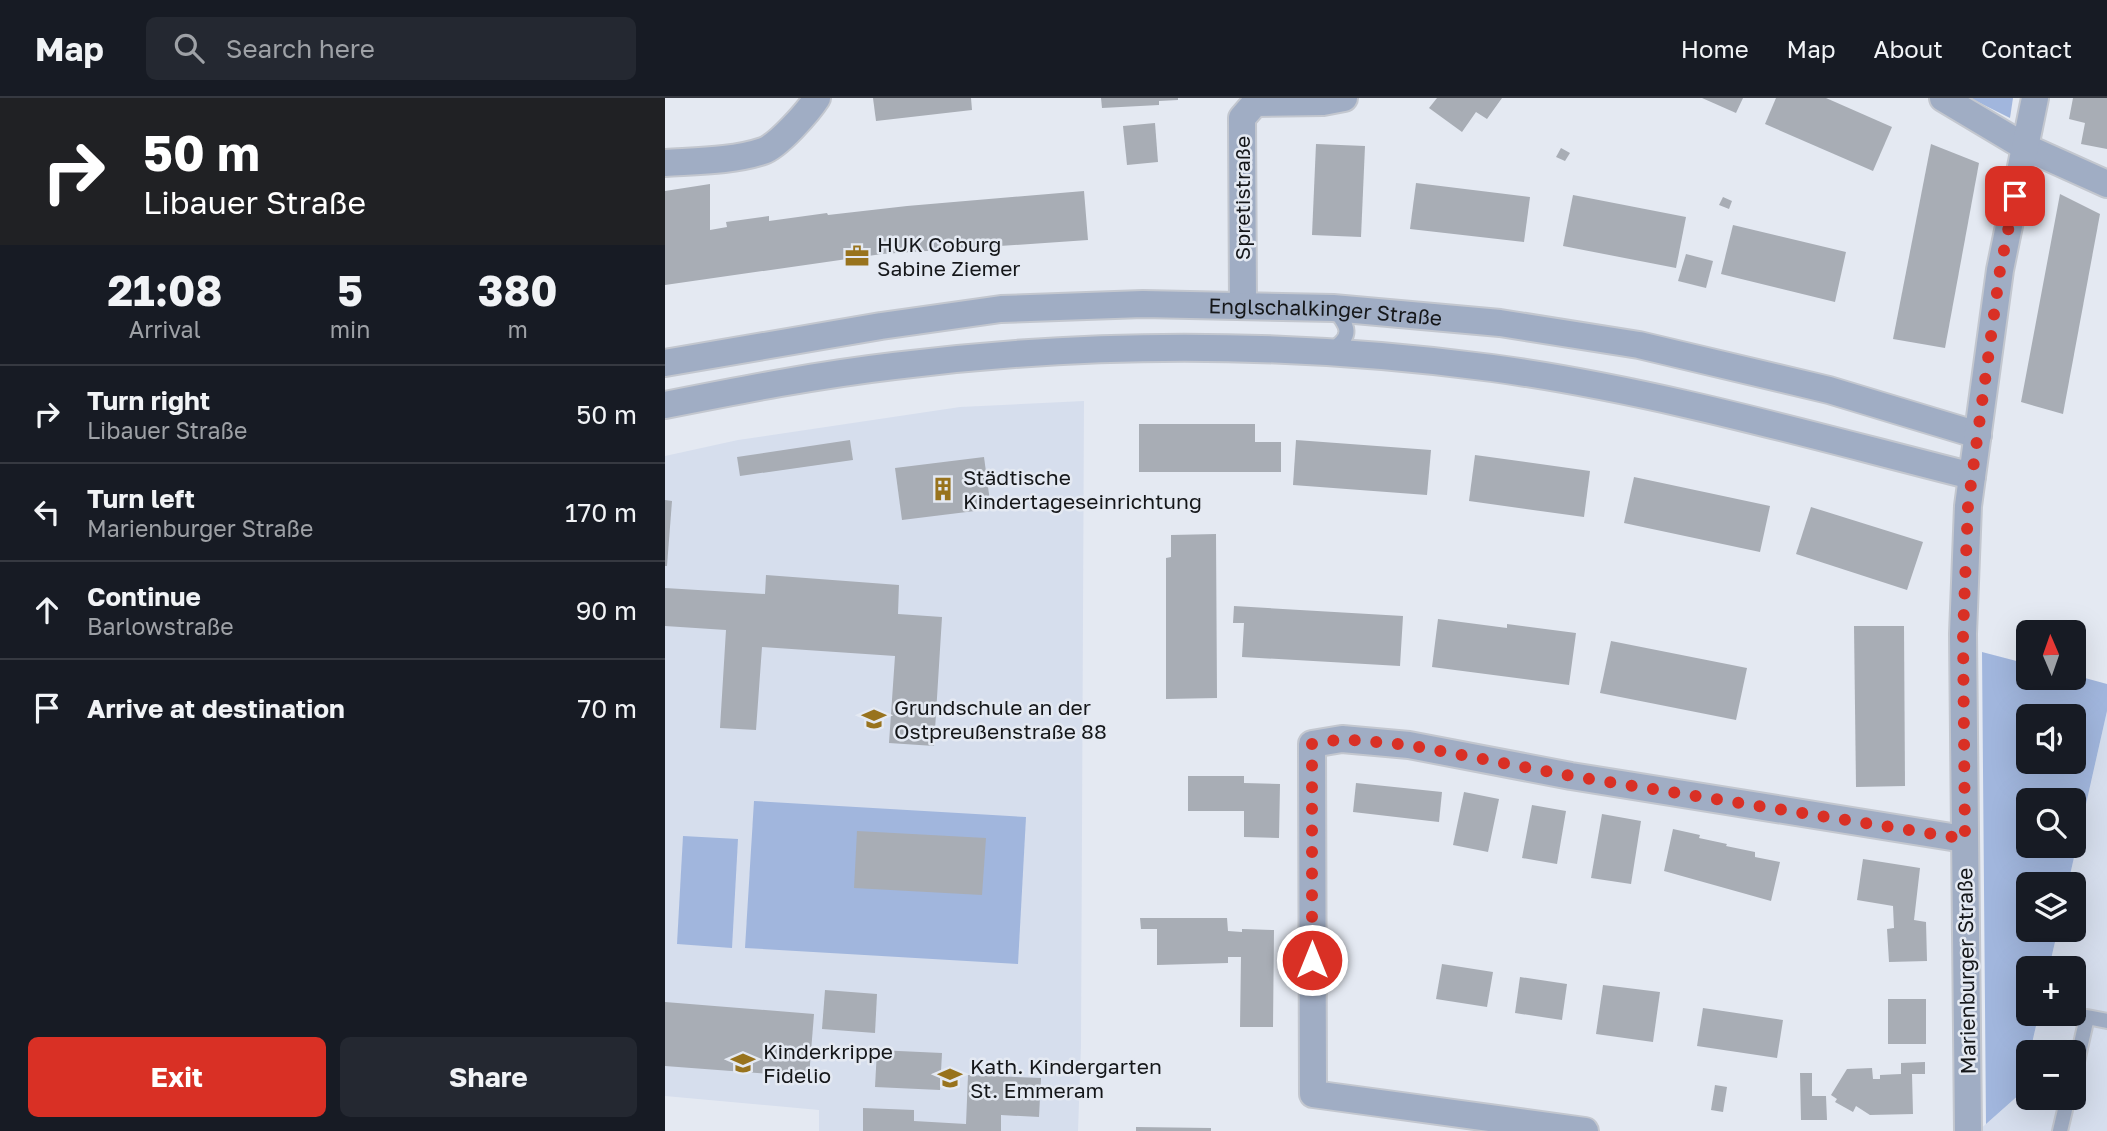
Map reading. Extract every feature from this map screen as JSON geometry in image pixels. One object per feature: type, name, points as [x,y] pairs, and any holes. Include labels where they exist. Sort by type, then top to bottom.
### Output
[{"type":"street","points":[[665,163],[715,160],[765,151],[806,115],[817,98]]},
{"type":"street","name":"Spretistraße","points":[[1243,305],[1242,118],[1255,103],[1323,102],[1344,98]]},
{"type":"street","points":[[1943,98],[2025,147],[2107,184]]},
{"type":"street","name":"Marienburger Straße","points":[[1968,1131],[1963,634],[1968,506],[2000,270],[2035,98]]},
{"type":"street","name":"Englschalkinger Straße","points":[[665,363],[881,326],[1001,309],[1131,305],[1333,308],[1500,323],[1639,345],[1829,390],[1978,435]]},
{"type":"street","name":"Englschalkinger Straße","points":[[665,405],[762,386],[894,366],[1008,355],[1149,348],[1329,352],[1492,368],[1627,392],[1720,412],[1972,475]]},
{"type":"street","points":[[1585,1131],[1313,1094],[1312,744],[1342,739],[1409,745],[1584,778],[1965,839]]},
{"type":"lane","points":[[1329,352],[1343,343],[1348,331],[1345,322],[1333,308]]},
{"type":"lane","points":[[2082,1040],[2087,1017],[2107,1021]]},
{"type":"lane","points":[[2060,1131],[2065,1110]]},
{"type":"shaded area","points":[[1970,98],[2013,98],[2010,118]]},
{"type":"shaded area","name":"Grundschule an der Ostpreußenstraße 88","points":[[1084,401],[1081,1046],[1078,1131],[819,1131],[819,1110],[665,1096],[665,456],[738,440],[960,407]]},
{"type":"shaded area","points":[[1982,652],[2016,661],[2016,690],[2086,690],[2086,678],[2107,684],[2107,711],[2086,804],[2086,788],[2016,788],[2016,858],[2074,858],[2071,872],[2016,872],[2016,942],[2055,942],[2052,956],[2016,956],[2016,1026],[2036,1026],[2033,1040],[2016,1040],[2016,1097],[1986,1124]]},
{"type":"shaded area","points":[[2107,711],[2107,1131],[1978,1131],[2016,1097],[2016,1110],[2086,1110],[2086,1040],[2033,1040],[2036,1026],[2086,1026],[2086,956],[2052,956],[2055,942],[2086,942],[2086,872],[2071,872],[2074,858],[2086,858],[2086,804]]},
{"type":"shaded area","points":[[754,801],[1026,817],[1018,964],[745,948]]},
{"type":"shaded area","points":[[683,836],[738,839],[732,948],[677,944]]},
{"type":"building","points":[[873,98],[971,98],[972,110],[876,121]]},
{"type":"building","points":[[1101,98],[1178,100],[1159,101],[1159,105],[1102,108]]},
{"type":"building","points":[[1437,98],[1502,98],[1487,119],[1476,112],[1462,132],[1429,108]]},
{"type":"building","points":[[1702,98],[1743,98],[1736,113]]},
{"type":"building","points":[[1776,98],[1826,98],[1892,127],[1873,171],[1765,124]]},
{"type":"building","points":[[2073,98],[2107,98],[2107,149],[2081,144],[2085,123],[2069,119]]},
{"type":"building","points":[[1155,123],[1158,162],[1127,165],[1123,126]]},
{"type":"building","points":[[1316,144],[1365,146],[1361,237],[1312,235]]},
{"type":"building","points":[[1931,144],[1979,163],[1945,348],[1893,339]]},
{"type":"building","points":[[1561,148],[1570,153],[1565,161],[1556,157]]},
{"type":"building","points":[[1416,183],[1530,197],[1524,242],[1410,229]]},
{"type":"building","points":[[710,184],[710,230],[727,227],[726,222],[769,216],[769,221],[827,213],[1084,191],[1088,240],[882,254],[665,285],[665,191]]},
{"type":"building","points":[[2060,194],[2100,214],[2063,414],[2021,402]]},
{"type":"building","points":[[1573,195],[1686,217],[1676,268],[1563,246]]},
{"type":"building","points":[[1723,197],[1732,201],[1729,209],[1719,205]]},
{"type":"building","points":[[1733,225],[1846,252],[1835,302],[1721,274]]},
{"type":"building","points":[[1686,254],[1713,261],[1706,288],[1678,281]]},
{"type":"building","points":[[1139,424],[1255,424],[1255,442],[1281,442],[1281,472],[1139,472]]},
{"type":"building","points":[[850,440],[853,460],[740,476],[737,457]]},
{"type":"building","points":[[1296,440],[1431,450],[1427,495],[1293,485]]},
{"type":"building","points":[[1475,455],[1590,471],[1584,517],[1469,501]]},
{"type":"building","name":"Städtische Kindertageseinrichtung","points":[[984,457],[991,509],[902,520],[895,468]]},
{"type":"building","points":[[1634,477],[1770,506],[1760,552],[1624,523]]},
{"type":"building","points":[[665,500],[672,501],[667,566],[665,566]]},
{"type":"building","points":[[1811,507],[1923,542],[1907,590],[1796,554]]},
{"type":"building","points":[[1216,534],[1217,698],[1166,699],[1166,558],[1171,557],[1171,535]]},
{"type":"building","points":[[766,575],[899,585],[898,614],[942,617],[934,746],[889,743],[895,656],[762,647],[756,730],[720,728],[726,630],[665,626],[665,588],[765,594]]},
{"type":"building","points":[[1234,606],[1403,616],[1400,666],[1242,657],[1244,623],[1233,623]]},
{"type":"building","points":[[1438,619],[1576,633],[1569,685],[1432,667]]},
{"type":"building","points":[[1854,626],[1904,626],[1905,786],[1856,787]]},
{"type":"building","points":[[1611,641],[1747,668],[1736,720],[1600,693]]},
{"type":"building","points":[[1188,776],[1244,776],[1244,783],[1280,784],[1279,838],[1244,837],[1244,811],[1188,811]]},
{"type":"building","points":[[1356,783],[1442,792],[1439,822],[1353,812]]},
{"type":"building","points":[[1464,792],[1499,799],[1488,852],[1453,845]]},
{"type":"building","points":[[1532,805],[1566,811],[1557,864],[1522,858]]},
{"type":"building","points":[[1602,814],[1641,821],[1631,884],[1591,878]]},
{"type":"building","points":[[1673,829],[1755,852],[1755,857],[1780,862],[1771,901],[1664,871]]},
{"type":"building","points":[[857,831],[986,838],[982,895],[854,888]]},
{"type":"building","points":[[1863,859],[1920,868],[1914,920],[1926,922],[1927,961],[1889,962],[1887,929],[1894,928],[1893,906],[1857,900]]},
{"type":"building","points":[[1140,918],[1227,918],[1228,931],[1274,930],[1273,1027],[1240,1027],[1241,957],[1228,957],[1228,963],[1157,965],[1157,929],[1141,929]]},
{"type":"building","points":[[1442,964],[1493,972],[1487,1007],[1436,999]]},
{"type":"building","points":[[1520,977],[1567,984],[1562,1020],[1515,1013]]},
{"type":"building","points":[[1603,985],[1660,992],[1653,1042],[1596,1034]]},
{"type":"building","points":[[825,990],[877,994],[875,1033],[822,1029]]},
{"type":"building","points":[[1888,999],[1926,999],[1926,1044],[1888,1044]]},
{"type":"building","points":[[665,1002],[814,1014],[809,1077],[665,1066]]},
{"type":"building","points":[[1703,1008],[1783,1020],[1777,1058],[1697,1046]]},
{"type":"building","points":[[877,1050],[942,1053],[940,1090],[875,1087]]},
{"type":"building","points":[[1925,1062],[1925,1074],[1912,1074],[1913,1114],[1870,1115],[1856,1106],[1853,1112],[1835,1102],[1837,1099],[1831,1095],[1847,1069],[1872,1068],[1873,1079],[1880,1079],[1880,1075],[1901,1074],[1901,1063]]},
{"type":"building","points":[[1800,1073],[1812,1073],[1812,1096],[1826,1096],[1827,1120],[1801,1120]]},
{"type":"building","points":[[968,1075],[1041,1078],[1039,1117],[1001,1115],[1001,1131],[863,1131],[863,1108],[914,1110],[914,1121],[966,1124]]},
{"type":"building","points":[[1715,1085],[1727,1087],[1723,1112],[1711,1110]]},
{"type":"building","points":[[1136,1127],[1211,1128],[1211,1131],[1136,1131]]},
{"type":"place","name":"HUK Coburg Sabine Ziemer","points":[[857,256]]},
{"type":"place","name":"Städtische Kindertageseinrichtung","points":[[943,489]]},
{"type":"place","name":"Grundschule an der Ostpreußenstraße 88","points":[[874,719]]},
{"type":"place","name":"Kinderkrippe Fidelio","points":[[743,1063]]},
{"type":"place","name":"Kath. Kindergarten St. Emmeram","points":[[950,1078]]},
{"type":"route","points":[[1312,960],[1312,744],[1342,739],[1409,745],[1571,776],[1965,839],[1963,634],[1968,506],[2000,270],[2015,196]]}]
